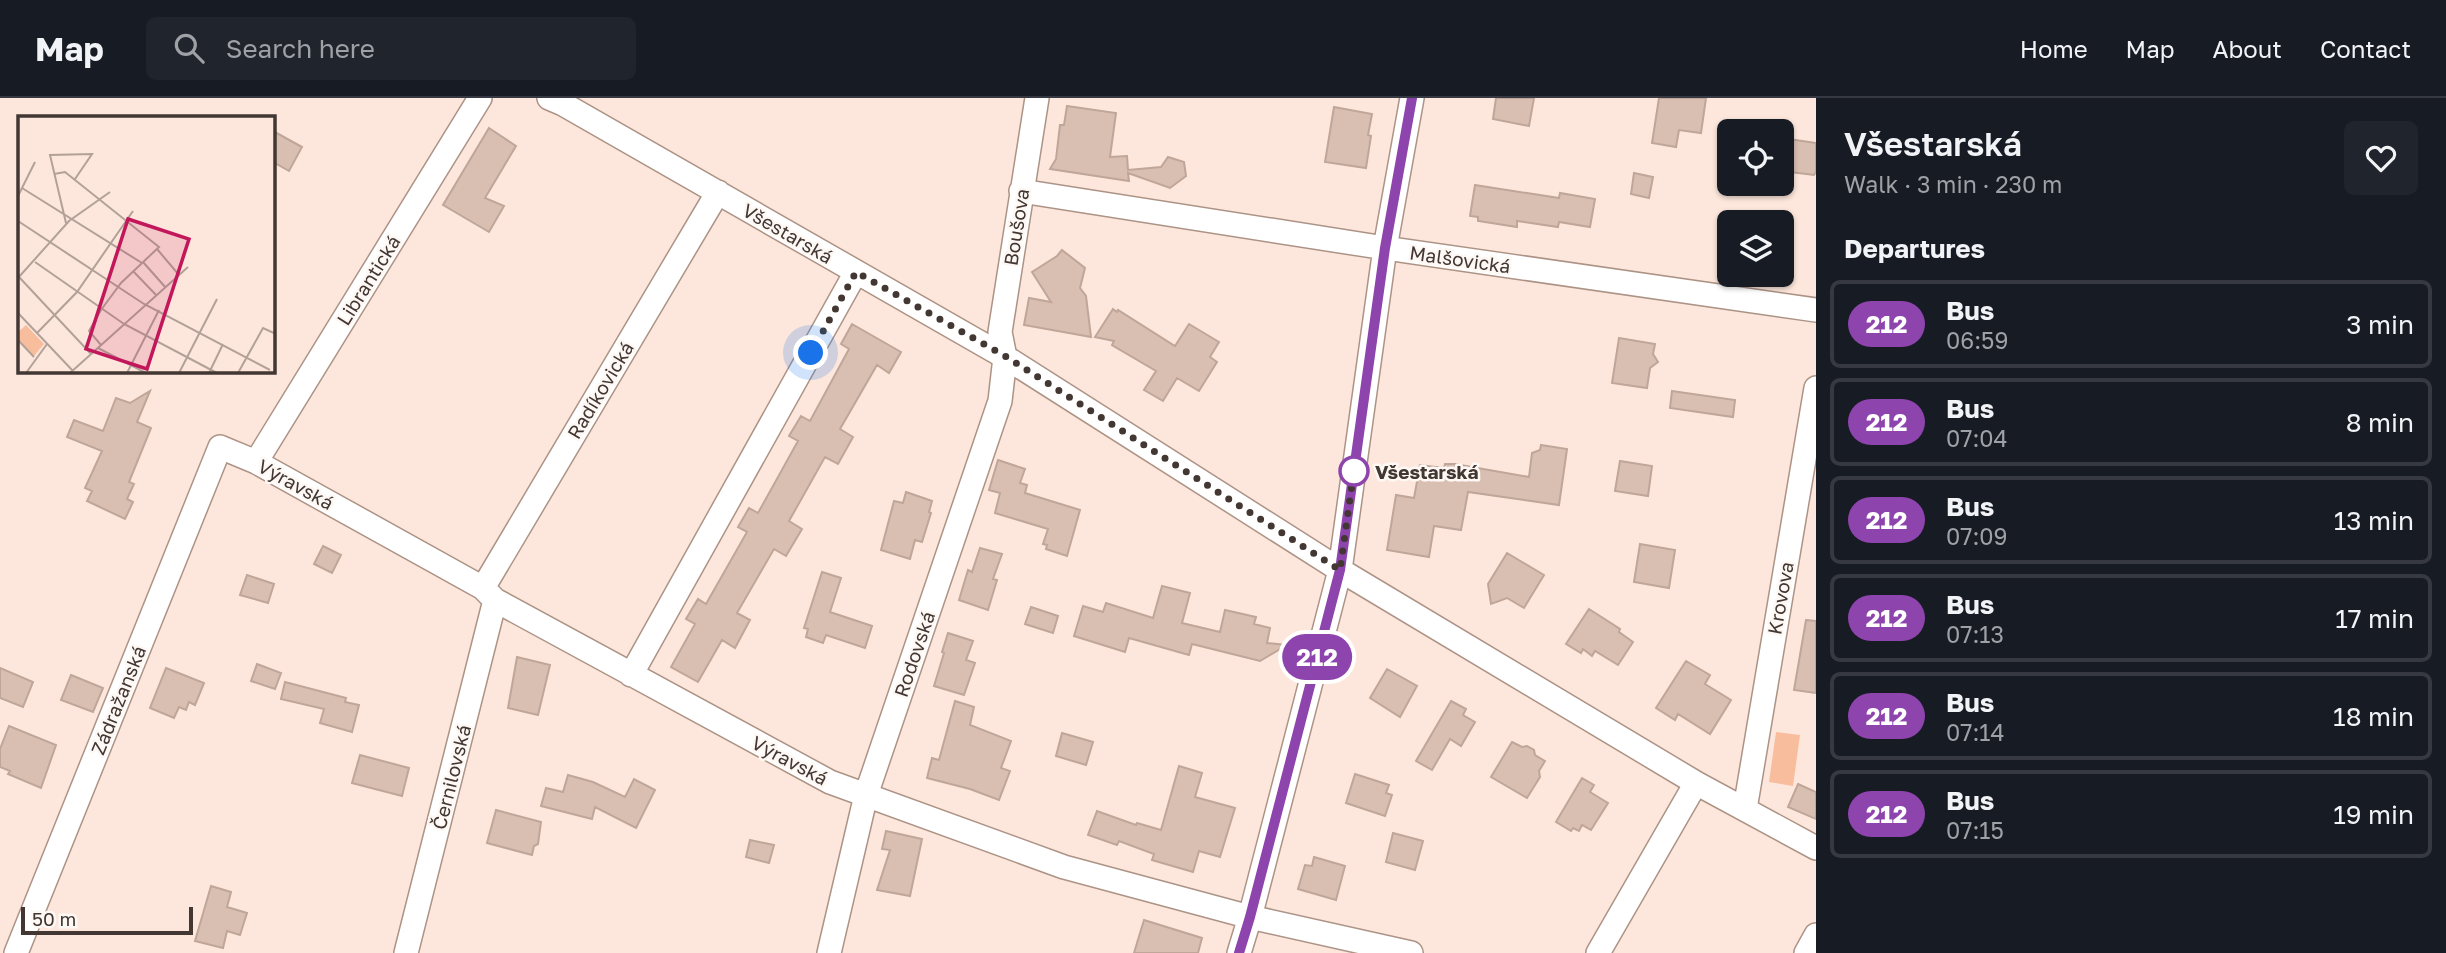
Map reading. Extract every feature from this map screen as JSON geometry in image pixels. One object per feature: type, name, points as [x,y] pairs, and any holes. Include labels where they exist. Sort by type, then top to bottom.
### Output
[{"type":"street","name":"Librantická","points":[[256,462],[480,98]]},
{"type":"street","name":"Všestarská","points":[[548,98],[564,104],[1005,356],[1340,570],[1696,783],[1816,848]]},
{"type":"street","name":"Boušova","points":[[1005,356],[1000,332],[1037,98]]},
{"type":"street","points":[[1239,953],[1340,570],[1385,248],[1412,98]]},
{"type":"street","name":"Malšovická","points":[[1021,191],[1385,248],[1816,310]]},
{"type":"street","name":"Radíkovická","points":[[489,594],[718,192]]},
{"type":"street","points":[[631,675],[856,272]]},
{"type":"street","name":"Rodovská","points":[[829,953],[866,795],[1000,401],[1005,356]]},
{"type":"street","name":"Krovova","points":[[1745,808],[1816,388]]},
{"type":"street","name":"Výravská","points":[[220,447],[256,462],[631,675],[830,782],[1064,867],[1250,917],[1410,953]]},
{"type":"street","name":"Zádražanská","points":[[16,953],[220,447]]},
{"type":"street","name":"Černilovská","points":[[406,953],[489,594]]},
{"type":"street","points":[[1598,953],[1696,783]]},
{"type":"street","points":[[1806,953],[1816,935]]},
{"type":"shaded area","points":[[1776,732],[1800,735],[1793,786],[1769,782]]},
{"type":"building","points":[[1496,98],[1534,98],[1529,126],[1493,119]]},
{"type":"building","points":[[1659,98],[1706,98],[1701,133],[1679,130],[1676,147],[1652,143]]},
{"type":"building","points":[[1067,106],[1116,113],[1110,157],[1127,156],[1128,170],[1161,167],[1168,157],[1184,162],[1186,176],[1170,188],[1128,173],[1129,181],[1050,169],[1056,159],[1060,125],[1064,125]]},
{"type":"building","points":[[1334,107],[1372,114],[1366,168],[1325,162]]},
{"type":"building","points":[[489,128],[516,146],[485,198],[504,206],[489,232],[443,205]]},
{"type":"building","points":[[275,132],[302,147],[289,171],[275,163]]},
{"type":"building","points":[[1794,140],[1816,143],[1814,175],[1794,172]]},
{"type":"building","points":[[1634,173],[1653,177],[1649,198],[1631,194]]},
{"type":"building","points":[[1475,185],[1559,198],[1560,193],[1595,199],[1590,227],[1559,222],[1558,227],[1517,221],[1517,227],[1478,221],[1478,217],[1470,216]]},
{"type":"building","points":[[1062,250],[1085,268],[1080,288],[1086,296],[1091,337],[1024,325],[1029,298],[1051,302],[1032,272]]},
{"type":"building","points":[[1113,309],[1175,346],[1189,324],[1219,342],[1210,357],[1217,362],[1199,391],[1177,378],[1163,401],[1144,390],[1156,371],[1112,345],[1114,341],[1095,337]]},
{"type":"building","points":[[852,324],[901,352],[889,373],[877,365],[840,429],[853,437],[838,464],[825,457],[789,521],[802,529],[786,556],[774,549],[737,613],[750,620],[735,648],[722,640],[698,682],[671,667],[695,624],[686,619],[698,599],[706,604],[747,532],[738,527],[749,508],[758,513],[798,441],[789,436],[801,416],[810,421],[849,349],[841,344]]},
{"type":"building","points":[[1619,338],[1655,344],[1653,354],[1658,362],[1650,368],[1647,388],[1612,383]]},
{"type":"building","points":[[150,391],[137,422],[151,428],[129,482],[134,484],[127,499],[133,502],[125,519],[87,501],[92,491],[85,488],[102,451],[67,437],[74,420],[103,431],[116,398],[130,403]]},
{"type":"building","points":[[1672,391],[1735,400],[1733,417],[1670,408]]},
{"type":"building","points":[[1541,445],[1567,449],[1559,505],[1468,492],[1461,530],[1434,526],[1429,557],[1387,550],[1396,495],[1414,498],[1420,465],[1444,468],[1445,464],[1455,464],[1529,477],[1532,453],[1540,450]]},
{"type":"building","points":[[998,460],[1025,469],[1020,483],[1027,485],[1025,493],[1080,510],[1067,556],[1046,549],[1047,545],[1043,544],[1048,529],[995,513],[1000,493],[989,490]]},
{"type":"building","points":[[1620,461],[1652,466],[1648,496],[1615,491]]},
{"type":"building","points":[[906,492],[932,501],[922,542],[915,540],[910,559],[881,550],[894,501],[903,503]]},
{"type":"building","points":[[1640,544],[1675,550],[1669,588],[1634,582]]},
{"type":"building","points":[[323,546],[341,555],[332,573],[314,564]]},
{"type":"building","points":[[980,548],[1002,554],[993,579],[997,580],[988,610],[959,600],[968,570],[972,572]]},
{"type":"building","points":[[1507,553],[1544,575],[1524,608],[1507,598],[1491,604],[1488,584]]},
{"type":"building","points":[[822,572],[841,578],[830,612],[872,626],[865,648],[826,635],[823,643],[806,637],[808,629],[804,628]]},
{"type":"building","points":[[247,575],[274,584],[268,603],[240,595]]},
{"type":"building","points":[[1162,586],[1190,593],[1182,623],[1220,632],[1225,610],[1256,617],[1254,624],[1270,628],[1267,643],[1287,645],[1260,661],[1192,644],[1189,655],[1129,638],[1125,652],[1074,636],[1083,606],[1103,612],[1106,603],[1153,618]]},
{"type":"building","points":[[1031,607],[1058,616],[1053,633],[1025,624]]},
{"type":"building","points":[[1589,609],[1620,629],[1619,632],[1633,642],[1618,665],[1595,651],[1592,656],[1583,649],[1581,653],[1566,644]]},
{"type":"building","points":[[1806,620],[1816,621],[1816,693],[1794,690]]},
{"type":"building","points":[[948,633],[973,641],[966,660],[975,663],[964,695],[934,686]]},
{"type":"building","points":[[517,657],[550,665],[538,715],[508,708]]},
{"type":"building","points":[[1686,661],[1710,675],[1705,684],[1731,700],[1710,734],[1678,714],[1675,720],[1656,708]]},
{"type":"building","points":[[257,664],[281,673],[275,689],[251,681]]},
{"type":"building","points":[[0,668],[33,682],[23,707],[0,698]]},
{"type":"building","points":[[166,668],[204,683],[195,705],[189,702],[186,710],[179,707],[174,718],[150,708]]},
{"type":"building","points":[[1387,669],[1417,686],[1400,717],[1370,698]]},
{"type":"building","points":[[71,675],[103,688],[93,712],[61,700]]},
{"type":"building","points":[[285,682],[346,698],[345,702],[359,705],[352,732],[320,723],[324,709],[281,699]]},
{"type":"building","points":[[955,701],[974,707],[970,725],[1011,741],[1001,768],[1010,771],[999,800],[927,778],[932,758],[939,760]]},
{"type":"building","points":[[1451,701],[1466,709],[1463,715],[1475,722],[1461,746],[1450,739],[1432,770],[1416,761]]},
{"type":"building","points":[[9,726],[56,745],[41,788],[8,774],[10,771],[0,767],[0,749]]},
{"type":"building","points":[[1062,733],[1093,742],[1086,765],[1056,756]]},
{"type":"building","points":[[1512,742],[1534,750],[1535,755],[1545,761],[1539,771],[1540,777],[1527,798],[1491,777]]},
{"type":"building","points":[[360,755],[409,768],[402,796],[352,783]]},
{"type":"building","points":[[1179,766],[1202,773],[1195,797],[1235,808],[1220,857],[1199,851],[1193,872],[1152,860],[1154,854],[1119,841],[1117,845],[1088,835],[1097,811],[1136,825],[1137,823],[1161,830]]},
{"type":"building","points":[[1355,774],[1389,785],[1386,793],[1392,795],[1385,816],[1346,803]]},
{"type":"building","points":[[568,775],[593,782],[625,797],[634,779],[655,790],[636,828],[595,807],[592,819],[541,806],[546,788],[563,792]]},
{"type":"building","points":[[1582,778],[1594,785],[1590,792],[1608,803],[1591,830],[1582,825],[1579,831],[1573,828],[1571,831],[1556,822]]},
{"type":"building","points":[[1798,784],[1816,792],[1816,819],[1788,807]]},
{"type":"building","points":[[496,810],[541,822],[538,844],[534,846],[532,855],[487,843]]},
{"type":"building","points":[[886,831],[922,839],[910,896],[877,890],[890,850],[882,849]]},
{"type":"building","points":[[1393,833],[1423,841],[1415,870],[1386,862]]},
{"type":"building","points":[[750,840],[774,845],[769,863],[746,857]]},
{"type":"building","points":[[1314,857],[1345,866],[1336,900],[1298,889],[1305,865],[1312,866]]},
{"type":"building","points":[[211,886],[231,892],[227,907],[247,913],[240,935],[227,931],[223,948],[195,941]]},
{"type":"building","points":[[1144,920],[1202,938],[1198,953],[1134,953]]},
{"type":"bus line","name":"212","points":[[1239,953],[1340,570],[1385,248],[1412,98]]},
{"type":"place","name":"Všestarská","points":[[1354,471]]},
{"type":"route","points":[[811,353],[856,272],[1005,356],[1340,570],[1355,463],[1354,471]]}]
